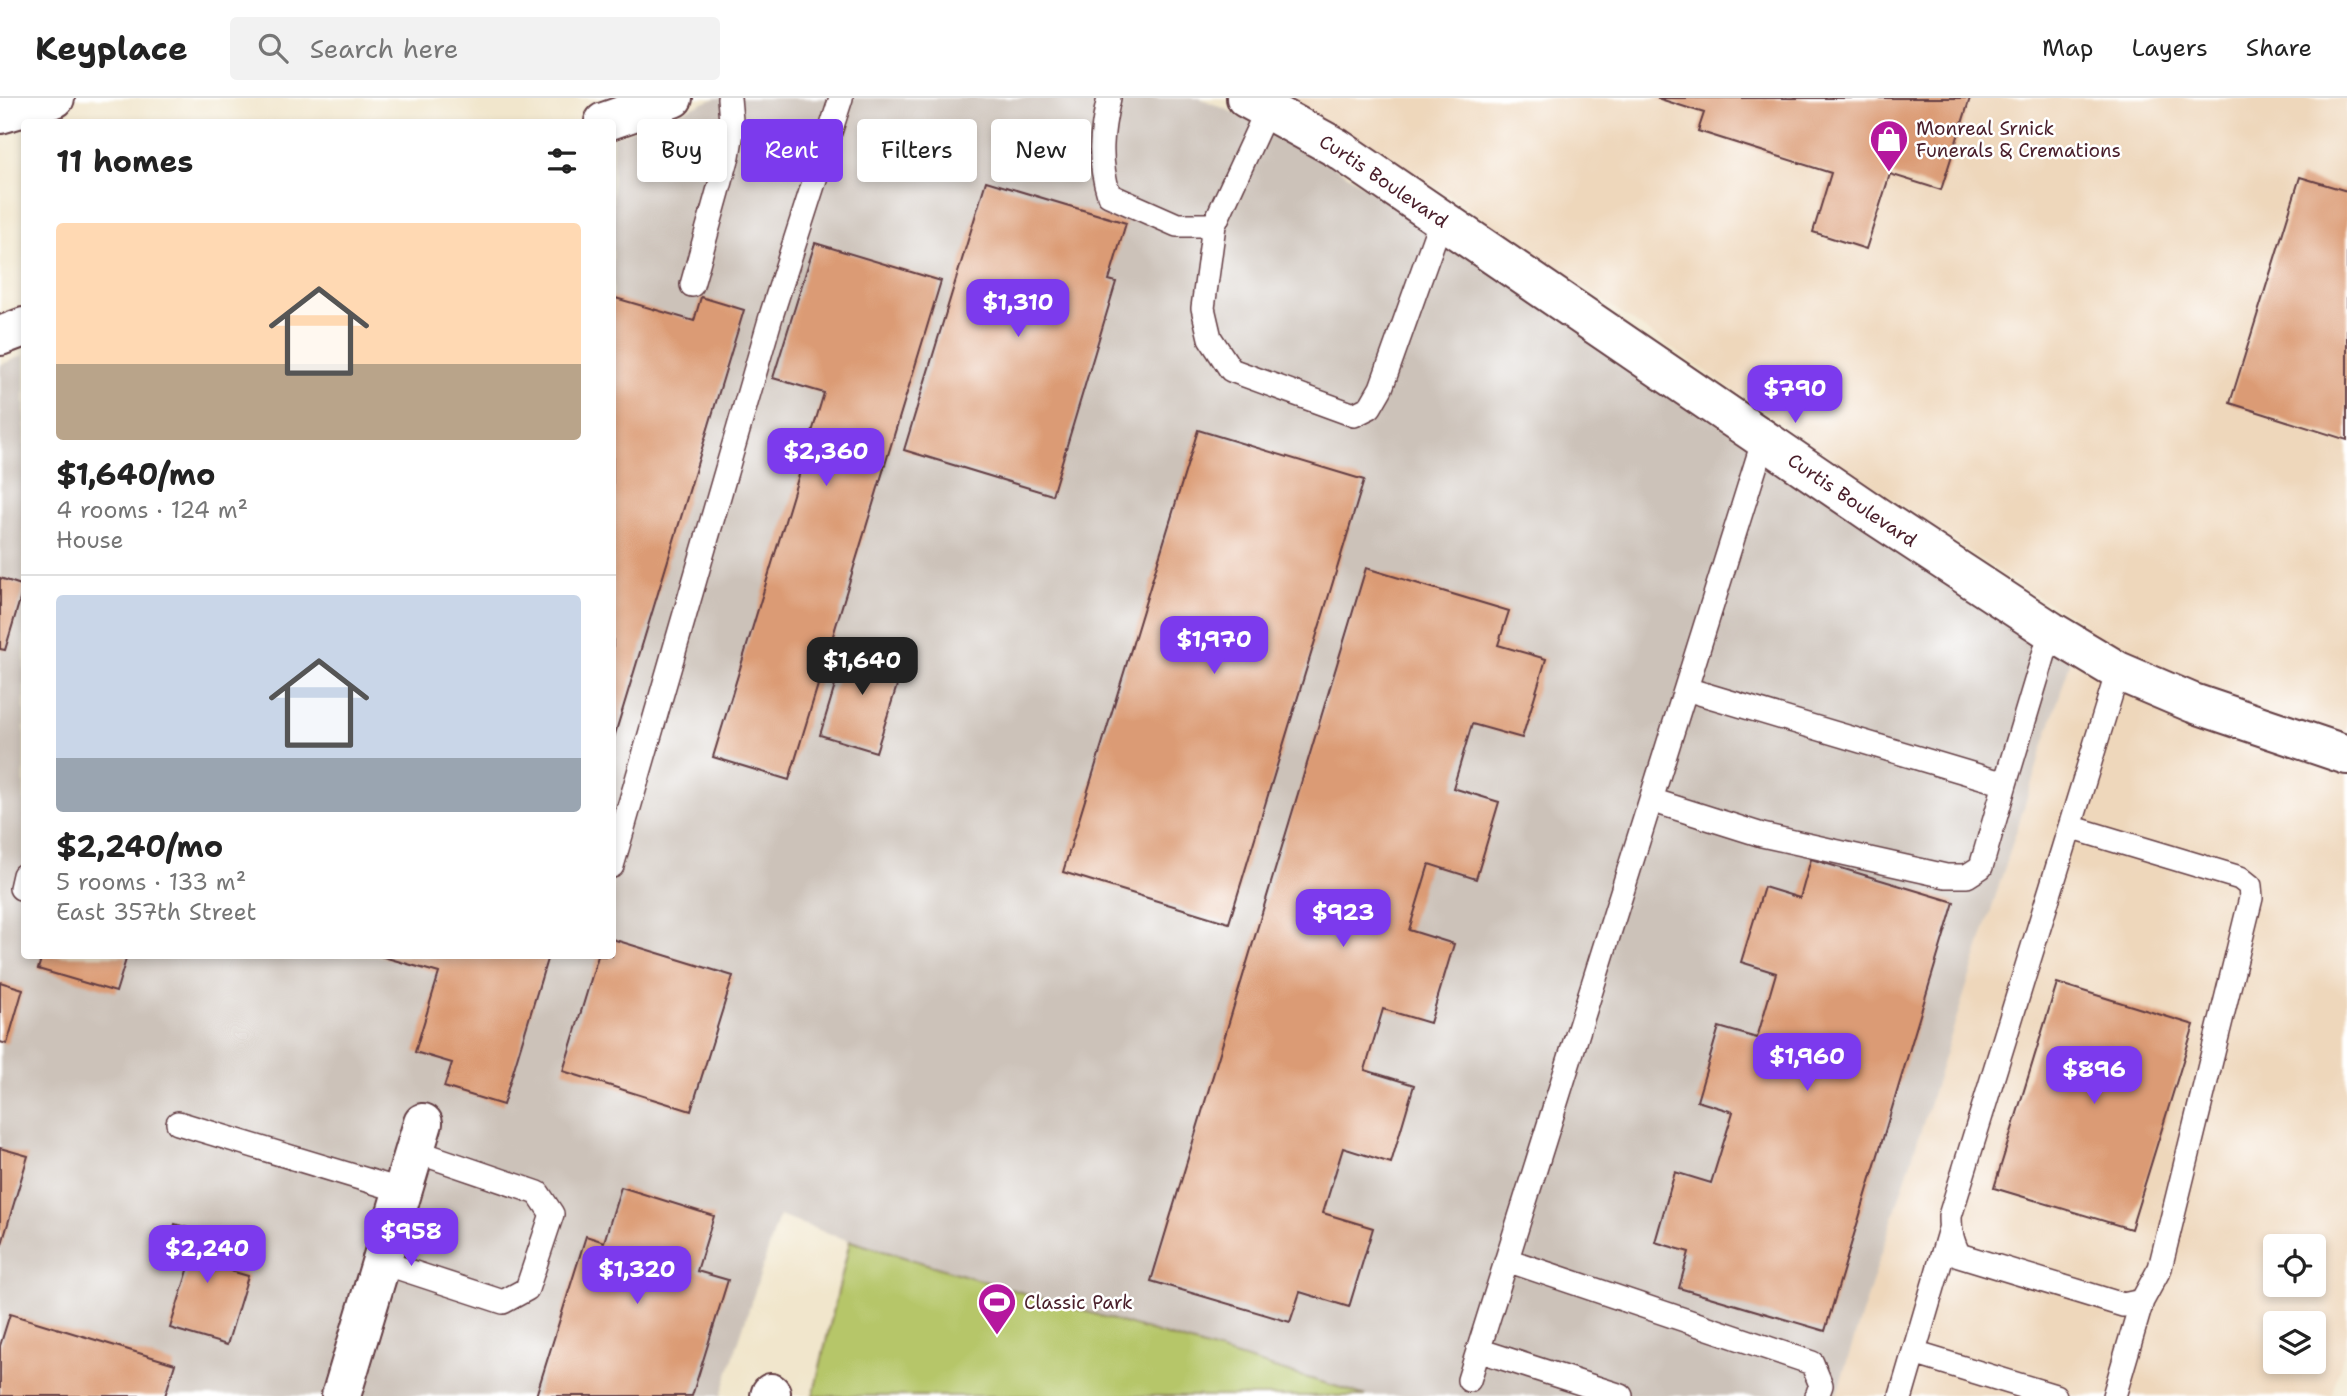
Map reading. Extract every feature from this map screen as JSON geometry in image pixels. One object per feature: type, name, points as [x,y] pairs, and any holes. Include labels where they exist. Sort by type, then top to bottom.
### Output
[{"type":"main road","points":[[0,114],[55,98]]},
{"type":"main road","points":[[613,119],[673,98]]},
{"type":"main road","name":"Curtis Boulevard","points":[[1257,104],[1337,148],[1876,516],[2051,631],[2118,671],[2193,703],[2347,755]]},
{"type":"main road","points":[[0,336],[21,328]]},
{"type":"main road","points":[[341,1396],[419,1137]]},
{"type":"lane","points":[[692,285],[728,156],[732,132],[729,98]]},
{"type":"lane","points":[[616,852],[772,313],[841,98]]},
{"type":"lane","points":[[1109,98],[1103,122],[1101,169],[1109,195],[1177,225],[1214,225]]},
{"type":"lane","points":[[1257,104],[1214,225],[1203,308],[1210,338],[1231,370],[1354,415],[1370,407],[1381,388],[1441,220]]},
{"type":"lane","points":[[1469,1380],[1764,439]]},
{"type":"lane","points":[[1651,800],[1762,835],[1945,876],[1968,876],[1981,867],[2051,631]]},
{"type":"lane","points":[[2118,671],[1950,1216],[1950,1238],[1959,1255],[2123,1305],[2142,1301]]},
{"type":"lane","points":[[1686,688],[2005,784]]},
{"type":"lane","points":[[2070,827],[2240,878],[2250,886],[2247,911],[2160,1268],[2142,1301],[2113,1396]]},
{"type":"lane","points":[[178,1123],[403,1191]]},
{"type":"lane","points":[[381,1262],[503,1301],[527,1289],[546,1238],[552,1214],[538,1193],[419,1137]]},
{"type":"lane","points":[[1901,1396],[1950,1228]]},
{"type":"lane","points":[[1507,1259],[1812,1363],[1821,1385],[1818,1396]]},
{"type":"lane","points":[[1478,1350],[1621,1396]]},
{"type":"lane","points":[[1914,1353],[2055,1396]]},
{"type":"shaded area","points":[[716,98],[1200,98],[1294,139],[2071,660],[1836,1396],[1366,1396],[850,1241],[779,1216],[721,1396],[0,1396],[0,365],[21,356],[21,959],[616,959],[616,136],[637,128],[637,182],[727,182],[727,119],[661,119]]},
{"type":"shaded area","points":[[1285,98],[2347,98],[2347,1343],[2331,1396],[1836,1396],[2083,622],[2022,588],[1453,198]]},
{"type":"green space","name":"Classic Park","points":[[850,1241],[1348,1390],[1366,1396],[813,1396]]},
{"type":"building","name":"Monreal Srnick Funerals & Cremations","points":[[1657,98],[1970,98],[1941,190],[1890,174],[1866,249],[1813,232],[1831,173],[1698,131],[1704,113]]},
{"type":"building","points":[[2300,177],[2347,191],[2347,440],[2230,403]]},
{"type":"building","points":[[986,181],[1126,223],[1109,280],[1116,282],[1052,495],[904,450]]},
{"type":"building","points":[[815,243],[941,281],[789,780],[713,757],[824,393],[773,378]]},
{"type":"building","points":[[701,297],[744,310],[616,731],[616,298],[694,321]]},
{"type":"building","points":[[1198,430],[1364,480],[1229,923],[1063,872]]},
{"type":"building","points":[[1366,568],[1509,611],[1498,645],[1546,659],[1522,738],[1472,724],[1453,788],[1499,802],[1476,879],[1429,864],[1409,930],[1454,944],[1430,1023],[1383,1009],[1365,1070],[1414,1085],[1391,1163],[1343,1148],[1323,1213],[1373,1228],[1349,1307],[1300,1292],[1290,1322],[1151,1281]]},
{"type":"building","points":[[0,578],[21,585],[21,596],[5,650],[0,649]]},
{"type":"building","points":[[848,643],[905,660],[876,752],[820,735]]},
{"type":"building","points":[[1811,859],[1954,902],[1825,1331],[1679,1288],[1689,1252],[1655,1242],[1675,1172],[1711,1183],[1733,1112],[1697,1101],[1719,1027],[1757,1038],[1776,973],[1741,962],[1764,887],[1800,898]]},
{"type":"building","points":[[616,940],[733,976],[691,1111],[563,1071],[597,959],[616,959]]},
{"type":"building","points":[[41,959],[126,959],[116,992],[38,969]]},
{"type":"building","points":[[390,959],[547,959],[503,1105],[444,1087],[452,1063],[415,1052],[439,973]]},
{"type":"building","points":[[0,982],[23,989],[7,1044],[0,1042]]},
{"type":"building","points":[[2057,983],[2194,1025],[2131,1229],[1994,1188]]},
{"type":"building","points":[[0,1148],[28,1156],[1,1247],[0,1247]]},
{"type":"building","points":[[621,1187],[714,1216],[697,1271],[728,1280],[692,1396],[536,1396],[586,1236],[604,1242]]},
{"type":"building","points":[[175,1224],[239,1244],[231,1271],[248,1276],[227,1345],[170,1328],[190,1264],[165,1256]]},
{"type":"building","points":[[10,1314],[175,1364],[165,1396],[0,1396],[0,1346]]},
{"type":"place","name":"Monreal Srnick Funerals & Cremations","points":[[1889,173]]},
{"type":"place","name":"Classic Park","points":[[997,1336]]}]
